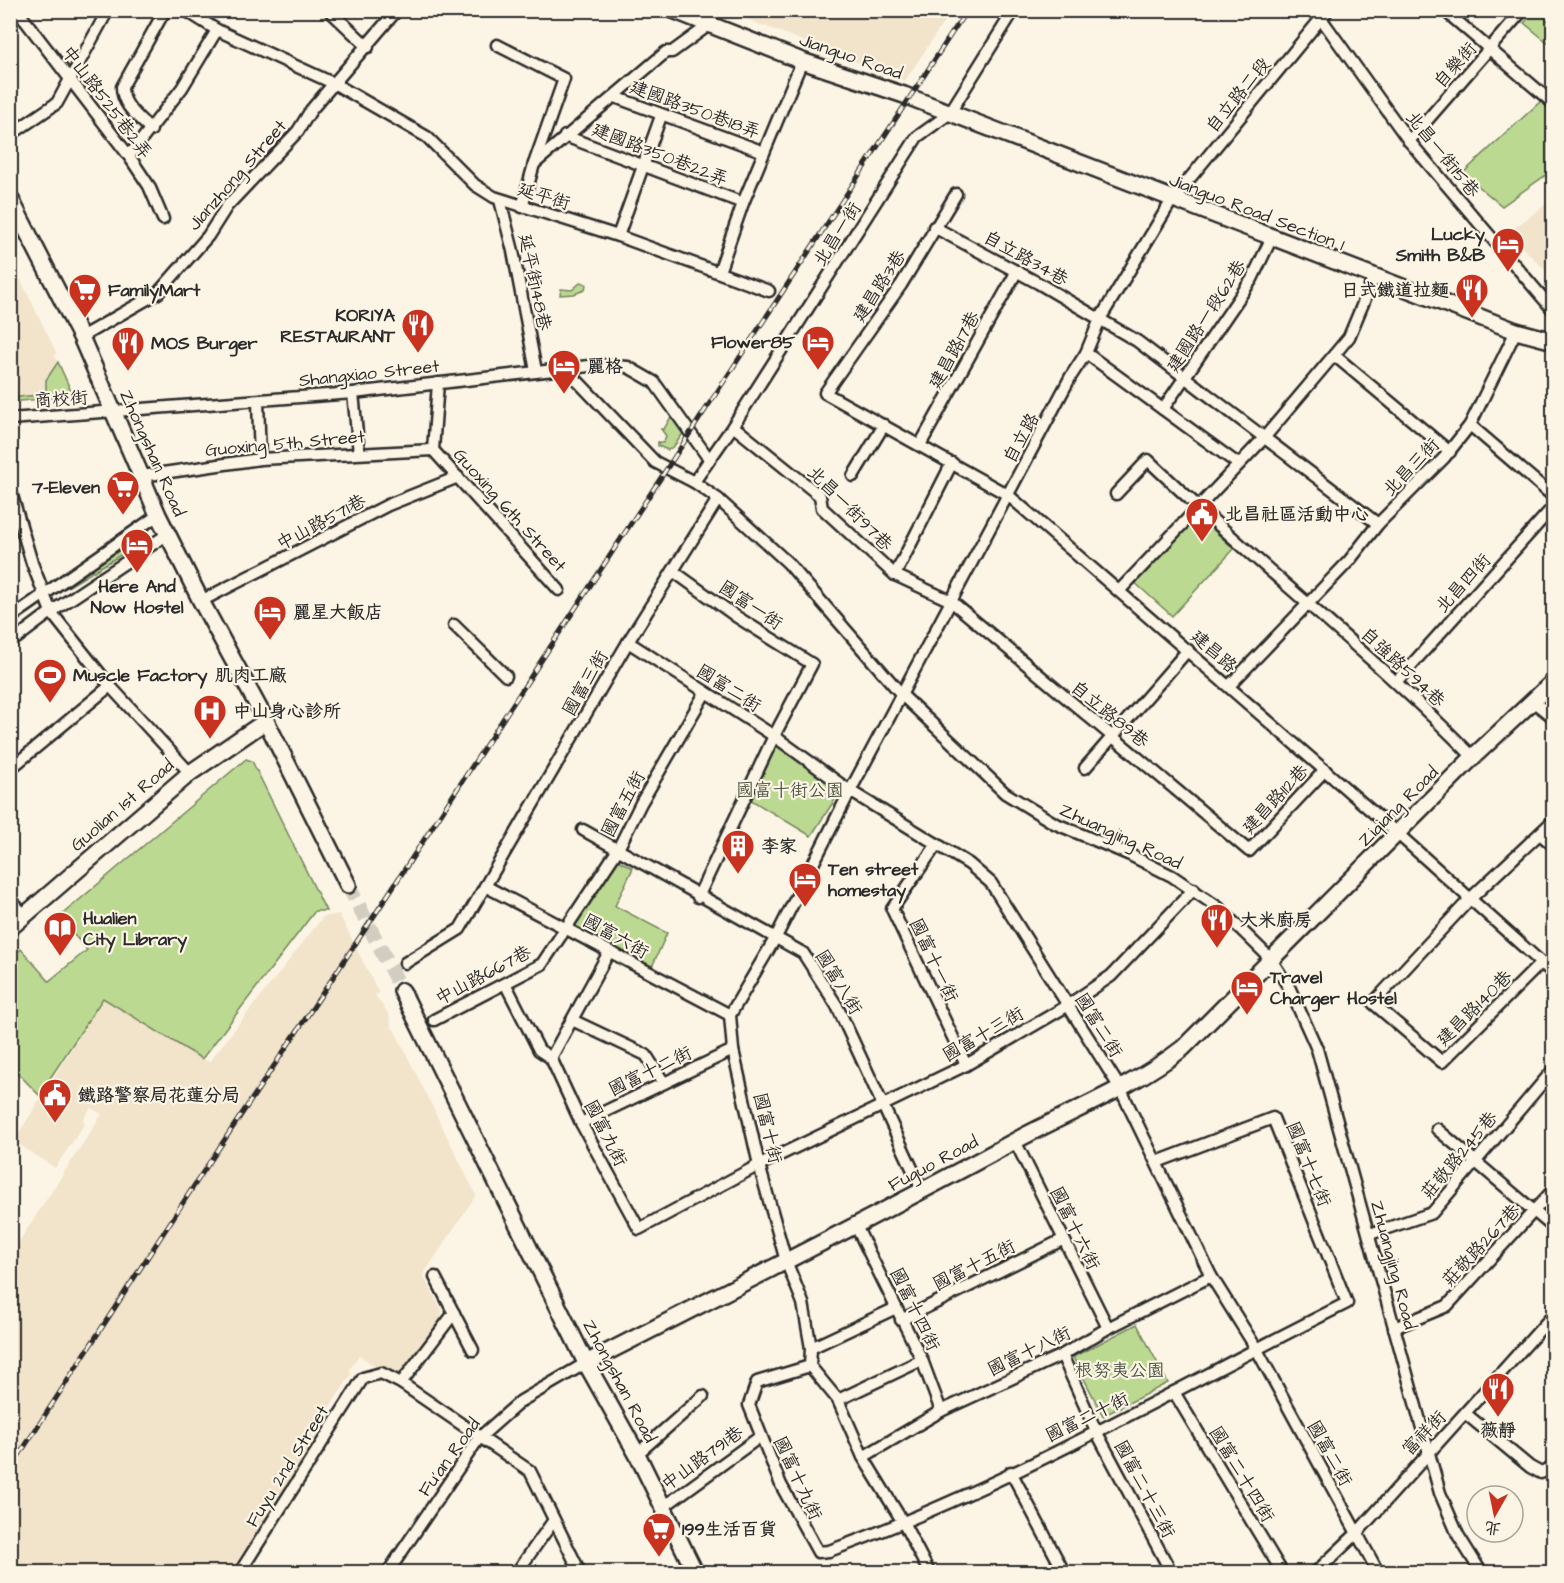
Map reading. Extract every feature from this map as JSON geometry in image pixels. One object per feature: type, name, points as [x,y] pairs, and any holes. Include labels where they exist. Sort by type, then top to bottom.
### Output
[{"type":"street","name":"中山路525巷2弄","points":[[17,10],[129,156],[149,186],[163,219]]},
{"type":"street","points":[[10,135],[57,104],[108,10]]},
{"type":"street","points":[[151,130],[126,104],[122,97],[122,87],[165,10]]},
{"type":"street","name":"延平街","points":[[185,10],[217,30],[335,84],[428,138],[474,185],[500,200],[618,236],[769,291]]},
{"type":"street","points":[[329,10],[368,46]]},
{"type":"street","name":"Jianzhong Street","points":[[81,337],[158,293],[208,236],[227,206],[298,131],[311,110],[398,10]]},
{"type":"street","name":"Jianguo Road","points":[[673,10],[802,61],[904,95],[949,114]]},
{"type":"street","name":"北昌一街","points":[[694,482],[733,426],[917,137],[949,114],[1014,10]]},
{"type":"street","points":[[1444,10],[1554,104]]},
{"type":"street","name":"自樂街","points":[[1409,141],[1491,50],[1523,10]]},
{"type":"street","name":"北昌一街15巷","points":[[1321,14],[1409,141],[1554,311]]},
{"type":"street","name":"自立路二段","points":[[1172,200],[1321,14]]},
{"type":"street","points":[[534,164],[666,52],[672,52],[709,25]]},
{"type":"street","points":[[129,156],[182,88],[217,30]]},
{"type":"street","points":[[497,45],[564,79],[534,164],[522,207]]},
{"type":"street","points":[[719,272],[743,203],[802,61]]},
{"type":"street","name":"建國路350巷18弄","points":[[615,97],[764,152]]},
{"type":"street","name":"Jianguo Road Section 1","points":[[949,114],[1516,331],[1554,341]]},
{"type":"street","points":[[618,236],[662,116]]},
{"type":"street","name":"建國路350巷22弄","points":[[565,136],[743,203]]},
{"type":"street","name":"建昌路3巷","points":[[825,393],[901,285],[956,194]]},
{"type":"street","name":"Zhongshan Road","points":[[10,198],[81,337],[158,515],[348,885]]},
{"type":"street","name":"延平街148巷","points":[[500,200],[513,251],[536,371]]},
{"type":"street","name":"自立路","points":[[903,696],[1071,376],[1086,353],[1100,319],[1172,200]]},
{"type":"street","name":"自立路34巷","points":[[934,228],[1017,271],[1137,341],[1378,524]]},
{"type":"street","name":"建國路一段62巷","points":[[1163,409],[1252,279],[1272,237]]},
{"type":"street","name":"建昌路17巷","points":[[920,445],[1017,271]]},
{"type":"street","points":[[1119,591],[1197,506],[1264,438],[1349,337],[1374,277]]},
{"type":"street","name":"北昌三街","points":[[1229,686],[1349,561],[1378,524],[1449,452],[1470,425],[1516,331]]},
{"type":"street","points":[[1086,353],[1238,464]]},
{"type":"street","points":[[1334,355],[1449,452]]},
{"type":"street","name":"Shangxiao Street","points":[[113,412],[353,393],[598,365],[628,367],[654,382],[709,459]]},
{"type":"street","name":"Zhuangjing Road","points":[[567,370],[655,462],[694,482],[718,499],[788,563],[903,696],[1005,794],[1054,823],[1130,855],[1194,889],[1250,937],[1270,958],[1290,989],[1317,1048],[1440,1493],[1458,1535],[1481,1572]]},
{"type":"street","name":"Guoxing 6th Street","points":[[438,383],[433,450],[559,590]]},
{"type":"street","points":[[353,393],[358,453]]},
{"type":"street","name":"建昌路","points":[[825,393],[1008,495],[1398,834],[1554,974]]},
{"type":"street","points":[[258,401],[260,459]]},
{"type":"street","name":"商校街","points":[[10,419],[113,412]]},
{"type":"street","points":[[853,476],[884,425]]},
{"type":"street","points":[[1470,425],[1554,496]]},
{"type":"street","name":"北昌一街97巷","points":[[733,426],[820,496],[822,508],[895,574],[951,601]]},
{"type":"street","name":"Guoxing 5th Street","points":[[142,476],[260,459],[433,450]]},
{"type":"street","name":"自強路594巷","points":[[1116,494],[1148,460],[1307,604],[1397,681],[1473,757]]},
{"type":"street","points":[[895,574],[952,463]]},
{"type":"street","name":"中山路571巷","points":[[201,601],[388,505],[458,477]]},
{"type":"street","points":[[10,489],[32,563],[51,612],[110,686],[190,772]]},
{"type":"street","name":"國富三街","points":[[405,963],[460,929],[628,642],[718,499]]},
{"type":"street","name":"北昌四街","points":[[1397,681],[1554,506]]},
{"type":"street","points":[[10,618],[158,515]]},
{"type":"street","points":[[10,643],[51,612],[168,534]]},
{"type":"street","name":"國富一街","points":[[673,571],[737,616],[812,664],[774,736]]},
{"type":"street","name":"自立路89巷","points":[[951,601],[1248,851]]},
{"type":"street","points":[[454,625],[506,676]]},
{"type":"street","name":"國富二街","points":[[628,642],[774,736],[850,791],[969,864],[991,883],[1120,1088],[1211,1276],[1256,1348],[1378,1572]]},
{"type":"street","points":[[1085,768],[1188,650]]},
{"type":"street","name":"Ziqiang Road","points":[[1270,958],[1398,834],[1473,757],[1554,681]]},
{"type":"street","points":[[10,769],[110,686]]},
{"type":"street","name":"國富五街","points":[[566,928],[617,851],[641,803],[705,693]]},
{"type":"street","points":[[730,1015],[776,937],[850,791],[903,696]]},
{"type":"street","points":[[1534,702],[1554,718]]},
{"type":"street","name":"Guolian 1st Road","points":[[10,928],[190,772],[266,722]]},
{"type":"street","points":[[699,897],[774,736]]},
{"type":"street","name":"建昌路112巷","points":[[1248,851],[1325,770]]},
{"type":"street","points":[[1470,899],[1554,820]]},
{"type":"street","name":"國富八街","points":[[583,830],[699,897],[803,953],[832,997],[923,1192]]},
{"type":"street","points":[[1540,834],[1554,846]]},
{"type":"street","name":"國富十一街","points":[[936,844],[892,909],[966,1065]]},
{"type":"street","name":"國富六街","points":[[484,886],[730,1015]]},
{"type":"street","name":"國富十三街","points":[[635,1223],[639,1229],[759,1165],[966,1065],[1067,1006],[1111,976],[1194,889]]},
{"type":"street","points":[[10,899],[25,916]]},
{"type":"street","name":"建昌路140巷","points":[[1470,899],[1373,1003],[1442,1062],[1541,963]]},
{"type":"street","name":"中山路667巷","points":[[434,1020],[506,985],[542,964],[566,928]]},
{"type":"street","points":[[551,1058],[609,952]]},
{"type":"street","name":"Fuguo Road","points":[[586,1363],[855,1224],[923,1192],[1015,1141],[1153,1071],[1183,1048],[1270,958]]},
{"type":"street","name":"國富九街","points":[[506,985],[539,1050],[551,1058],[581,1124],[635,1223]]},
{"type":"street","name":"Zhongshan Road","points":[[402,991],[586,1363],[637,1454],[695,1572]]},
{"type":"street","name":"國富十街","points":[[730,1015],[734,1050],[759,1165],[786,1261],[803,1303],[811,1348],[810,1366]]},
{"type":"street","points":[[572,1020],[646,1055],[664,1083]]},
{"type":"street","name":"國富十二街","points":[[581,1124],[734,1050]]},
{"type":"street","name":"莊敬路245巷","points":[[1370,1234],[1432,1213],[1554,1069]]},
{"type":"street","name":"國富十七街","points":[[1157,1162],[1273,1118],[1347,1303]]},
{"type":"street","points":[[1437,1129],[1554,1228]]},
{"type":"street","name":"國富十六街","points":[[1015,1141],[1062,1240],[1108,1328]]},
{"type":"street","name":"莊敬路267巷","points":[[1394,1328],[1447,1306],[1554,1189]]},
{"type":"street","name":"國富十四街","points":[[855,1224],[922,1360],[941,1411]]},
{"type":"street","name":"國富十五街","points":[[901,1320],[1062,1240]]},
{"type":"street","name":"國富十八街","points":[[863,1457],[941,1411],[1062,1355],[1108,1328],[1211,1276]]},
{"type":"street","points":[[435,1277],[473,1350]]},
{"type":"street","name":"國富二十街","points":[[904,1524],[1096,1431],[1347,1303]]},
{"type":"street","points":[[811,1348],[896,1308]]},
{"type":"street","points":[[454,1313],[401,1383],[530,1472],[580,1572]]},
{"type":"street","name":"富祥街","points":[[1316,1572],[1356,1534],[1554,1314]]},
{"type":"street","name":"國富二十三街","points":[[1062,1355],[1096,1431],[1171,1572]]},
{"type":"street","points":[[838,1400],[922,1360]]},
{"type":"street","name":"Fu’an Road","points":[[388,1572],[479,1438],[508,1410],[586,1363]]},
{"type":"street","points":[[810,1366],[838,1400],[863,1457],[904,1524],[929,1572]]},
{"type":"street","name":"國富十九街","points":[[810,1366],[757,1382],[749,1406],[781,1485],[818,1552],[829,1551],[904,1524]]},
{"type":"street","name":"Fuyu 2nd Street","points":[[240,1572],[363,1378],[381,1373],[401,1383]]},
{"type":"street","name":"國富二十四街","points":[[1174,1392],[1282,1572]]},
{"type":"street","points":[[637,1454],[703,1395]]},
{"type":"street","points":[[1466,1414],[1530,1467],[1540,1473],[1552,1469]]},
{"type":"street","name":"中山路791巷","points":[[662,1508],[761,1436]]},
{"type":"street","points":[[1011,1472],[1064,1572]]},
{"type":"street","points":[[517,1572],[554,1520]]},
{"type":"shaded area","points":[[726,11],[951,11],[905,81]]},
{"type":"shaded area","points":[[1553,199],[1553,278],[1508,233]]},
{"type":"shaded area","points":[[10,258],[57,354],[54,355],[71,391],[62,397],[11,402]]},
{"type":"shaded area","points":[[339,914],[379,993],[375,995],[389,1015],[392,1029],[476,1195],[423,1275],[442,1311],[441,1318],[400,1375],[390,1377],[359,1355],[350,1369],[351,1375],[311,1435],[317,1440],[230,1572],[11,1572],[11,1254],[102,1114],[91,1108],[82,1121],[85,1123],[55,1168],[14,1141],[104,997],[209,1062],[323,917]]},
{"type":"green space","points":[[1536,10],[1553,25],[1553,47],[1524,23]]},
{"type":"green space","points":[[1542,100],[1553,110],[1553,170],[1502,206],[1463,173]]},
{"type":"green space","points":[[581,282],[586,284],[585,290],[560,295],[561,289],[572,290]]},
{"type":"green space","points":[[58,362],[71,391],[62,397],[11,402],[11,398],[46,394],[46,380]]},
{"type":"green space","points":[[672,415],[687,428],[674,446],[668,450],[658,446],[658,442],[663,443],[666,436],[661,429],[664,429]]},
{"type":"green space","points":[[1195,513],[1234,549],[1172,616],[1133,581]]},
{"type":"green space","points":[[140,535],[145,540],[66,588],[60,583]]},
{"type":"green space","name":"國富十街公園","points":[[777,742],[840,792],[811,836],[751,800]]},
{"type":"green space","points":[[246,759],[252,761],[326,911],[315,911],[202,1059],[103,998],[39,1095],[11,1066],[11,959],[21,949],[49,981],[87,950],[59,917]]},
{"type":"green space","points":[[612,857],[633,868],[615,906],[667,933],[651,969],[570,926]]},
{"type":"green space","name":"根努夷公園","points":[[1137,1324],[1168,1383],[1103,1416],[1073,1357]]},
{"type":"tunnel","points":[[348,885],[402,991]]},
{"type":"railway","points":[[10,1469],[967,10]]},
{"type":"place","name":"Lucky Smith B&B","points":[[1508,273]]},
{"type":"place","name":"FamilyMart","points":[[85,319]]},
{"type":"place","name":"日式鐵道拉麵","points":[[1472,319]]},
{"type":"place","name":"KORIYA RESTAURANT","points":[[418,354]]},
{"type":"place","name":"Flower85","points":[[818,371]]},
{"type":"place","name":"MOS Burger","points":[[128,372]]},
{"type":"place","name":"麗格","points":[[564,395]]},
{"type":"place","name":"7-Eleven","points":[[123,516]]},
{"type":"place","name":"北昌社區活動中心","points":[[1202,543]]},
{"type":"place","name":"Here And Now Hostel","points":[[137,574]]},
{"type":"place","name":"麗星大飯店","points":[[270,641]]},
{"type":"place","name":"Muscle Factory 肌肉工廠","points":[[50,704]]},
{"type":"place","name":"中山身心診所","points":[[210,740]]},
{"type":"place","name":"李家","points":[[738,875]]},
{"type":"place","name":"Ten street homestay","points":[[805,908]]},
{"type":"place","name":"大米廚房","points":[[1217,949]]},
{"type":"place","name":"Hualien City Library","points":[[60,957]]},
{"type":"place","name":"Travel Charger Hostel","points":[[1247,1016]]},
{"type":"place","name":"鐵路警察局花蓮分局","points":[[55,1124]]},
{"type":"place","name":"薇靜","points":[[1498,1418]]},
{"type":"place","name":"199生活百貨","points":[[659,1558]]}]
